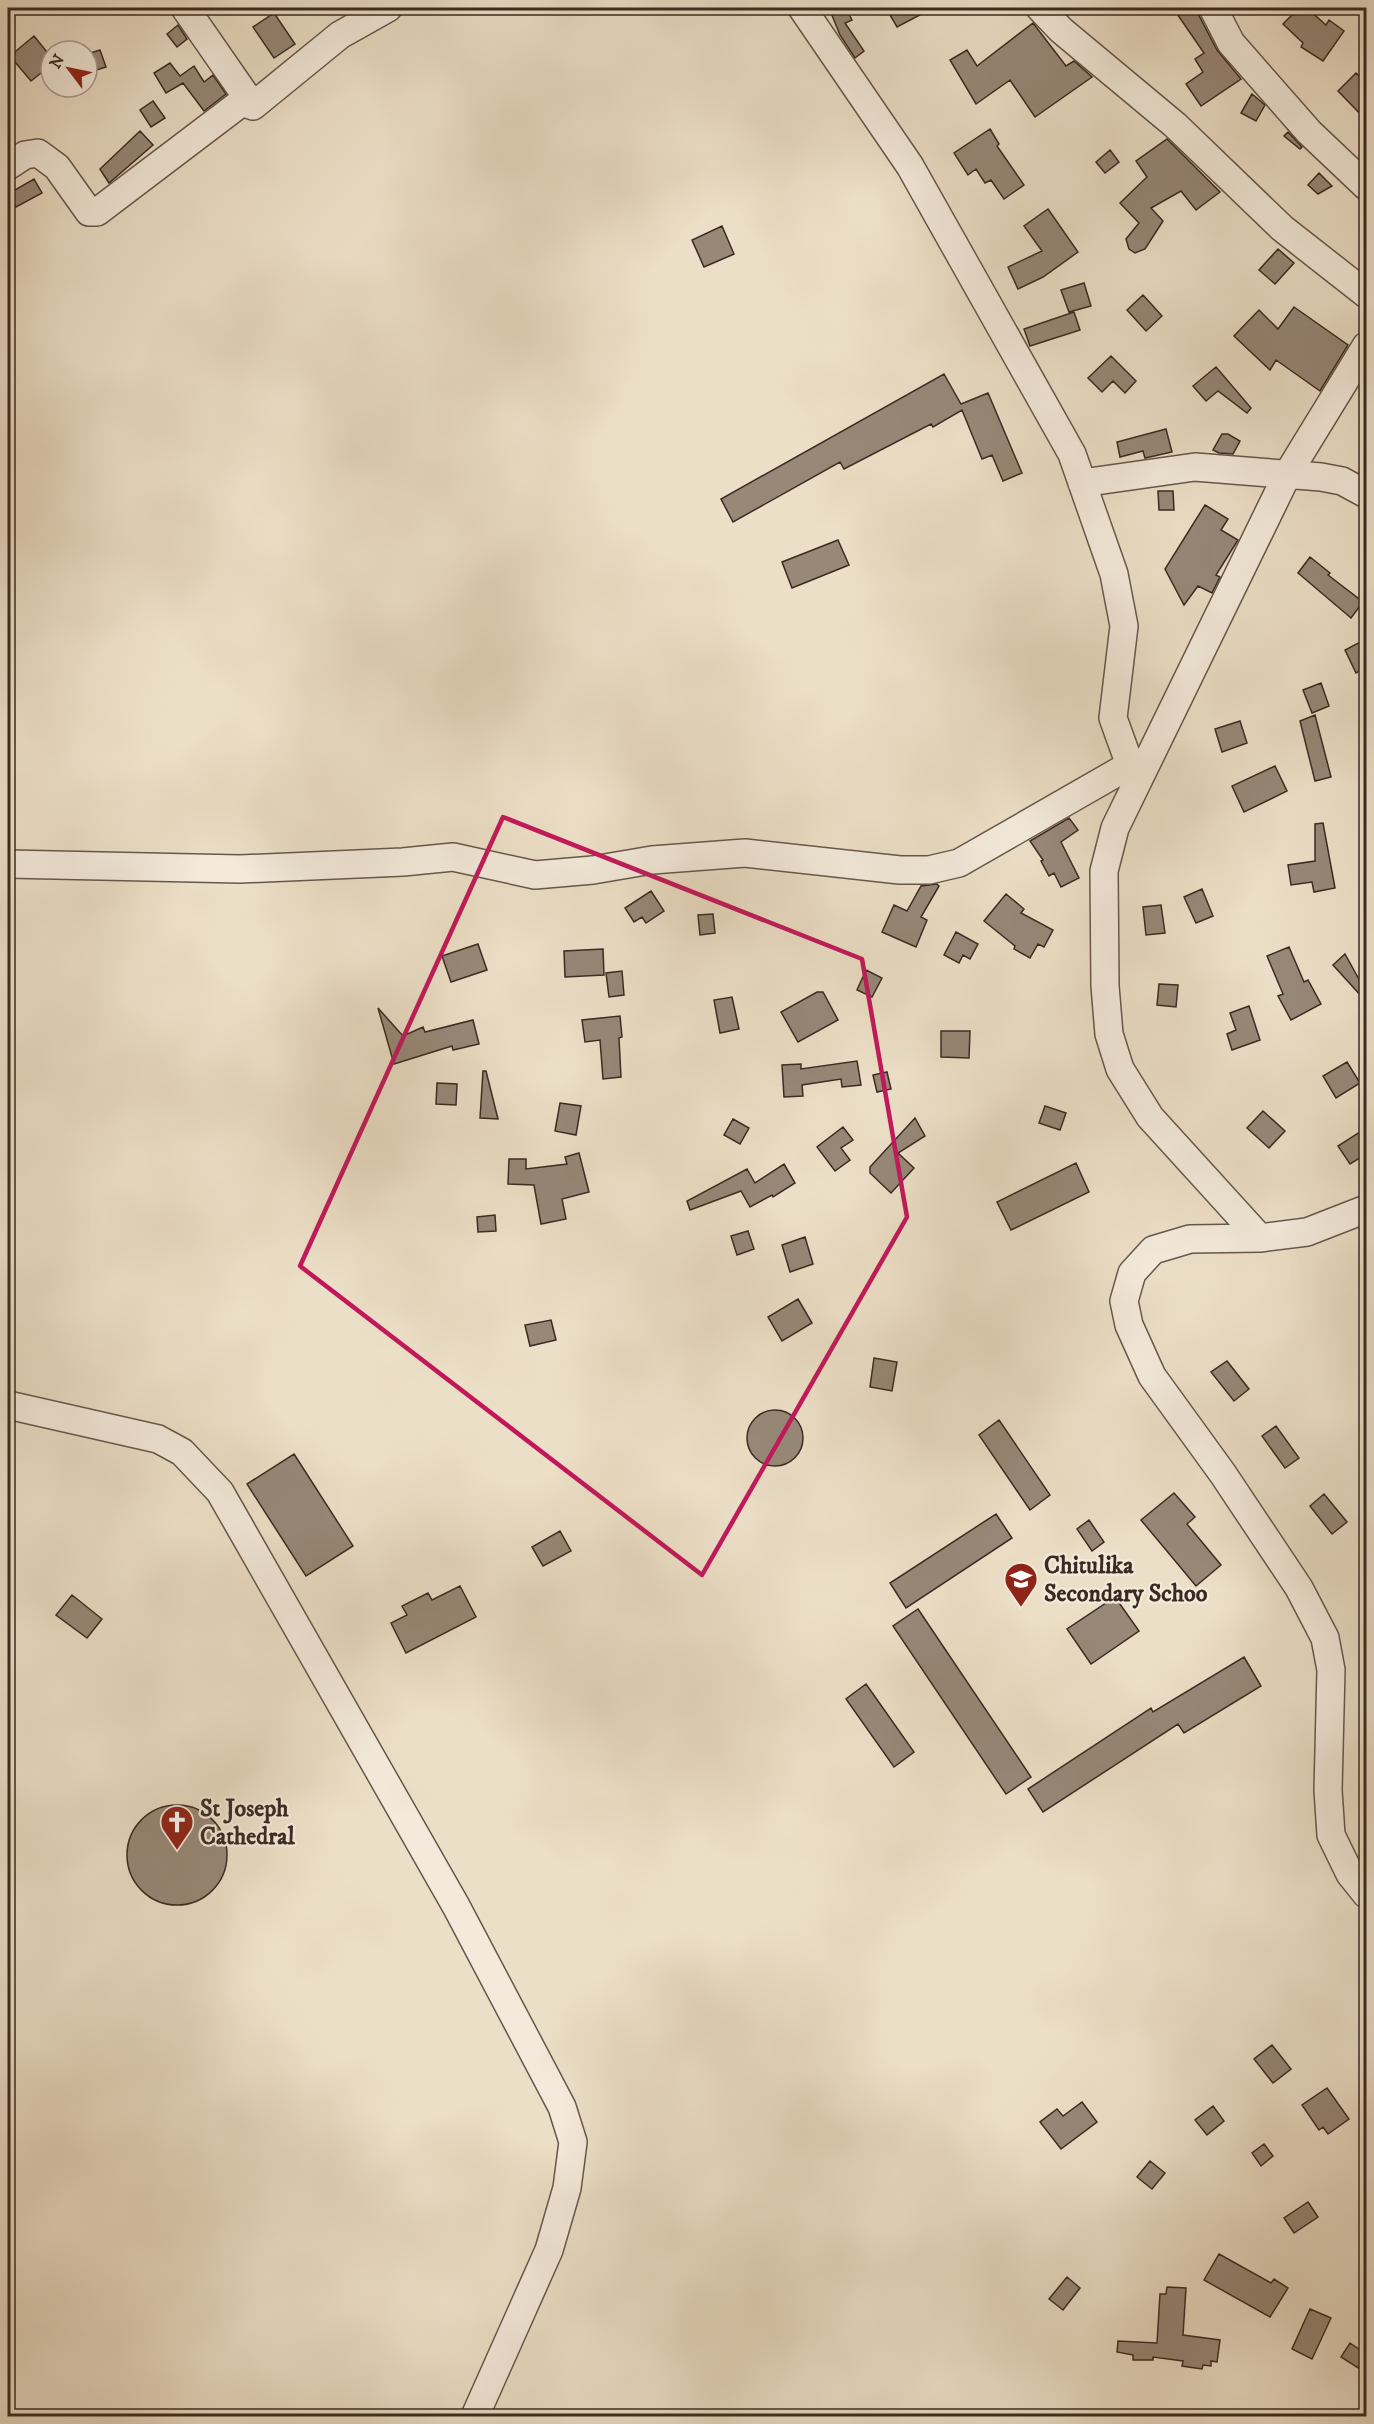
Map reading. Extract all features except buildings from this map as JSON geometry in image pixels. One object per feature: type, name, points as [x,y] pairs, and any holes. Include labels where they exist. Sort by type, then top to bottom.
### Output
[{"type":"street","points":[[185,8],[253,106]]},
{"type":"street","points":[[253,106],[340,35],[388,8]]},
{"type":"street","points":[[802,8],[910,166],[1072,454],[1114,574],[1124,626],[1113,718],[1135,769]]},
{"type":"street","points":[[1040,8],[1061,30],[1175,125],[1282,228],[1366,294]]},
{"type":"street","points":[[1213,8],[1231,43],[1309,132],[1366,186]]},
{"type":"street","points":[[8,166],[25,155],[38,153],[46,157],[57,167],[87,209],[93,213],[242,102],[253,106]]},
{"type":"street","points":[[1260,1238],[1150,1118],[1120,1069],[1109,1034],[1104,871],[1115,828],[1135,769],[1287,475],[1366,346]]},
{"type":"street","points":[[1082,483],[1195,467],[1321,477],[1342,481],[1366,494]]},
{"type":"street","points":[[8,864],[240,869],[404,862],[453,857],[535,875],[593,870],[652,860],[745,853],[900,870],[929,870],[959,863],[1135,769]]},
{"type":"street","points":[[1366,1209],[1307,1232],[1260,1238],[1190,1239],[1153,1250],[1132,1273],[1124,1301],[1129,1324],[1152,1376],[1223,1474],[1299,1587],[1325,1638],[1331,1680],[1328,1790],[1331,1835],[1350,1874],[1366,1894]]},
{"type":"street","points":[[8,1405],[158,1439],[182,1452],[220,1492],[456,1906],[562,2107],[573,2142],[567,2188],[549,2250],[474,2416]]},
{"type":"highlighted area","points":[[503,817],[862,959],[907,1217],[702,1575],[300,1266]]},
{"type":"place","name":"Chitulika Secondary Schoo","points":[[1021,1608]]},
{"type":"place","name":"St Joseph Cathedral","points":[[177,1851]]}]
